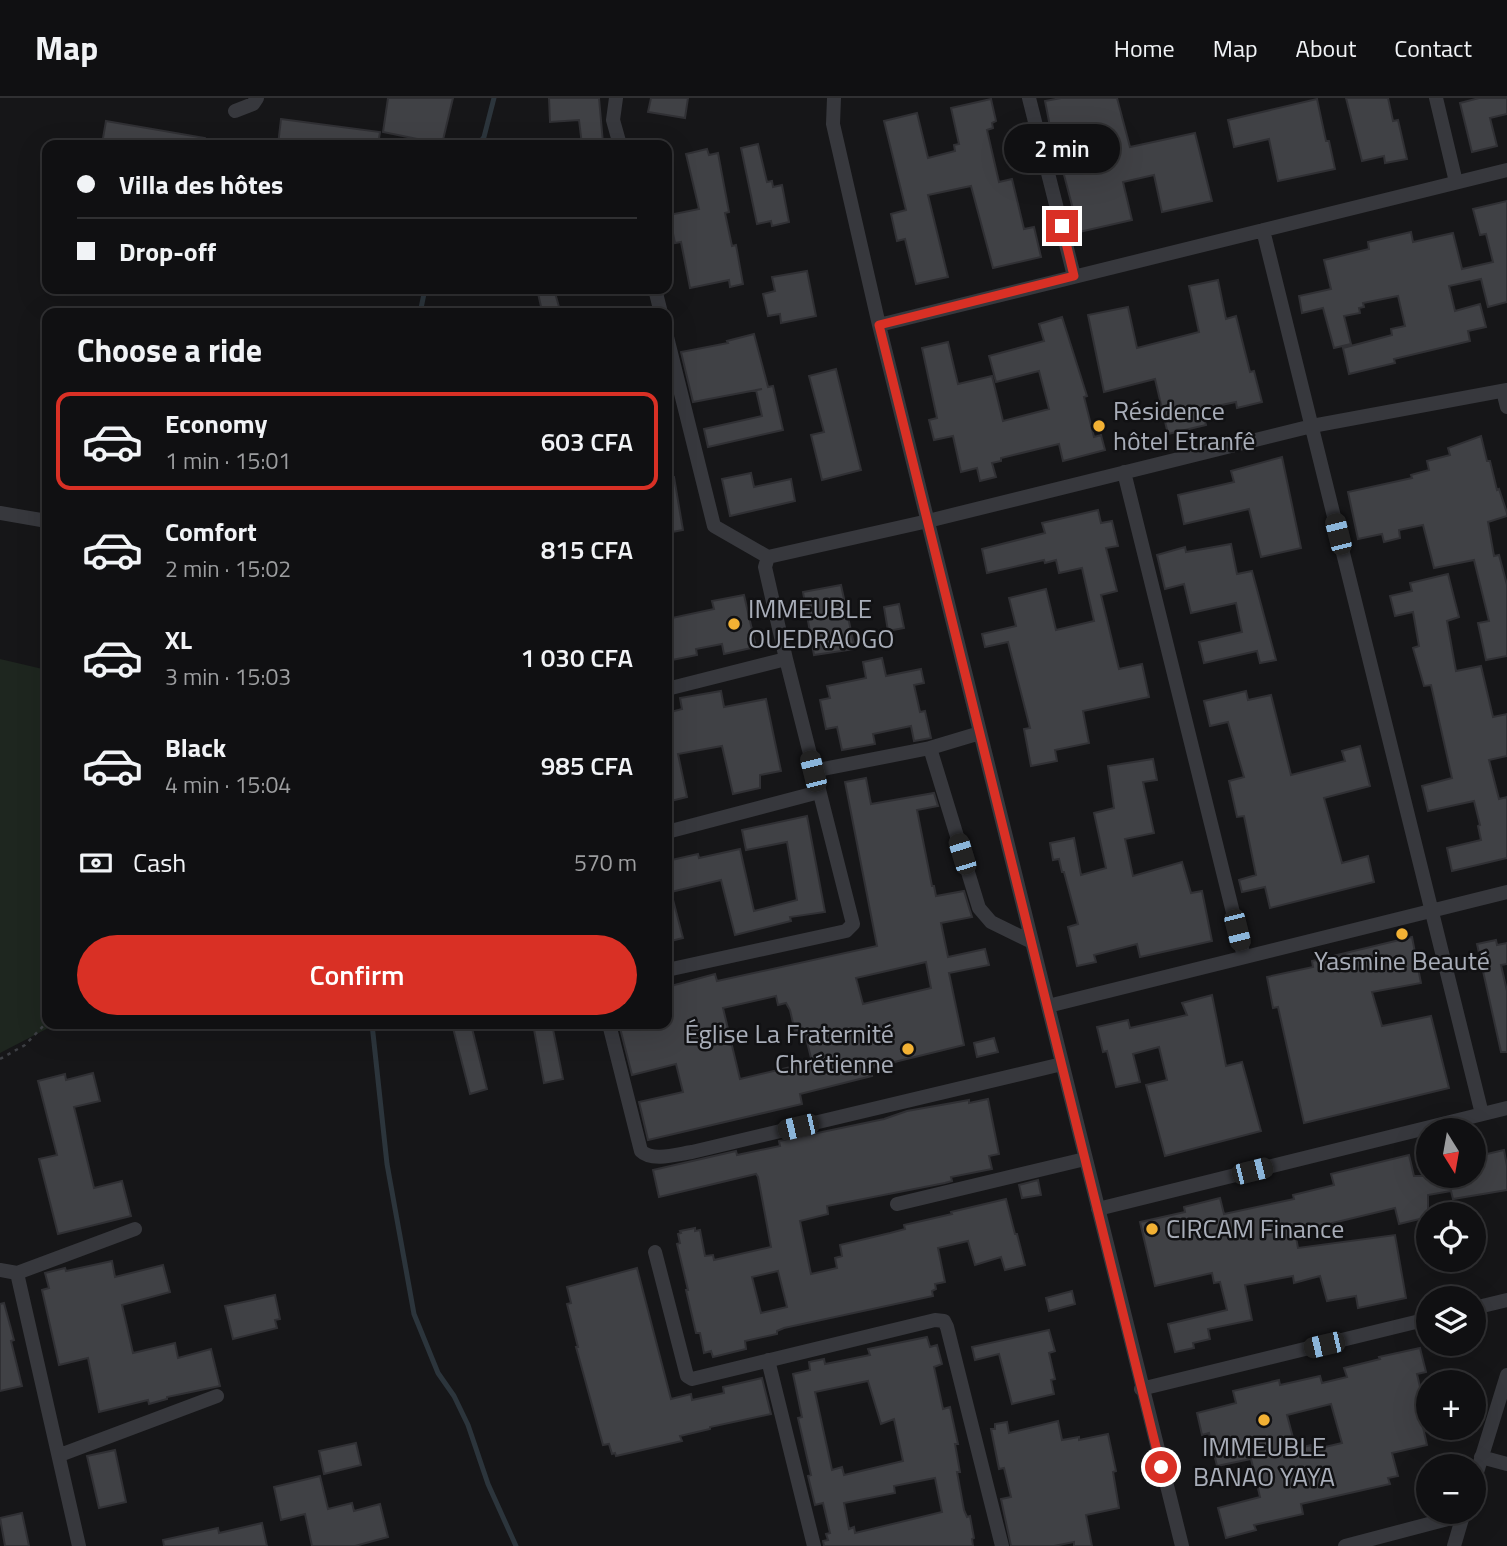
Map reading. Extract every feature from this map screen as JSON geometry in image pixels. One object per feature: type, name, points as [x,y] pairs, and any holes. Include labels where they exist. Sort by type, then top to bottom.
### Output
[{"type":"street","points":[[235,111],[253,104],[257,98]]},
{"type":"street","points":[[616,98],[613,120],[619,140]]},
{"type":"street","points":[[834,98],[834,124],[879,325],[1181,1546]]},
{"type":"street","points":[[1029,98],[1074,276]]},
{"type":"street","points":[[1436,98],[1455,182]]},
{"type":"street","points":[[879,325],[1507,170]]},
{"type":"street","points":[[1263,230],[1482,1114]]},
{"type":"street","points":[[672,357],[714,526],[768,557],[928,521],[1312,426],[1505,390],[1507,407]]},
{"type":"street","points":[[1124,472],[1244,957]]},
{"type":"street","points":[[0,513],[42,520]]},
{"type":"street","points":[[672,969],[850,929],[853,925],[786,659],[765,566],[768,557]]},
{"type":"street","points":[[672,688],[786,659]]},
{"type":"street","points":[[813,771],[930,748],[980,733]]},
{"type":"street","points":[[930,748],[979,908],[991,922],[1032,942]]},
{"type":"street","points":[[672,831],[818,792]]},
{"type":"street","points":[[1048,1006],[1507,892]]},
{"type":"street","points":[[610,1029],[641,1151],[653,1157],[692,1152],[1062,1065]]},
{"type":"street","points":[[1098,1209],[1507,1108]]},
{"type":"street","points":[[897,1204],[1084,1159]]},
{"type":"street","points":[[0,1270],[17,1273],[135,1229]]},
{"type":"street","points":[[655,1252],[687,1376],[692,1379],[935,1320],[944,1321],[1002,1546]]},
{"type":"street","points":[[17,1273],[79,1546]]},
{"type":"street","points":[[1486,1305],[1507,1300]]},
{"type":"street","points":[[1142,1389],[1416,1323]]},
{"type":"street","points":[[768,1360],[814,1546]]},
{"type":"street","points":[[1482,1454],[1507,1375]]},
{"type":"street","points":[[60,1455],[217,1396]]},
{"type":"street","points":[[1486,1458],[1507,1464]]},
{"type":"street","points":[[1345,1546],[1427,1524]]},
{"type":"street","points":[[1454,1546],[1461,1524]]},
{"type":"path","points":[[0,1059],[25,1045],[42,1027]]},
{"type":"shaded area","points":[[0,659],[42,669],[42,1029],[46,1029],[0,1053]]},
{"type":"building","points":[[388,98],[453,98],[443,140],[422,140],[383,132]]},
{"type":"building","points":[[549,98],[599,98],[603,140],[581,140],[579,120],[550,122]]},
{"type":"building","points":[[651,98],[688,98],[685,118],[648,112]]},
{"type":"building","points":[[1061,98],[1117,98],[1130,147],[1195,133],[1212,201],[1162,212],[1154,175],[1123,182],[1132,220],[1079,232],[1058,152],[1055,152],[1045,101]]},
{"type":"building","points":[[1346,98],[1388,98],[1393,121],[1398,120],[1407,159],[1385,163],[1384,156],[1362,161]]},
{"type":"building","points":[[1479,98],[1507,98],[1507,114],[1490,118],[1497,146],[1472,152],[1460,103]]},
{"type":"building","points":[[991,99],[996,121],[992,123],[993,128],[987,130],[999,182],[1012,179],[1024,229],[1034,227],[1041,257],[993,268],[971,186],[928,195],[948,277],[916,284],[905,239],[897,241],[891,214],[906,210],[884,121],[917,113],[928,158],[955,151],[954,145],[959,144],[951,108]]},
{"type":"building","points":[[1317,99],[1335,169],[1278,181],[1269,139],[1234,147],[1228,120]]},
{"type":"building","points":[[281,119],[380,132],[379,140],[279,140]]},
{"type":"building","points":[[106,121],[205,138],[205,140],[103,140]]},
{"type":"building","points":[[758,144],[767,182],[772,181],[773,187],[782,185],[789,222],[772,226],[771,221],[757,224],[741,148]]},
{"type":"building","points":[[707,149],[709,155],[718,153],[729,212],[725,213],[732,246],[736,245],[743,284],[730,287],[729,280],[690,288],[681,242],[675,243],[672,229],[672,214],[699,209],[686,154]]},
{"type":"building","points":[[1507,201],[1507,302],[1488,307],[1481,279],[1449,286],[1455,311],[1480,304],[1486,327],[1468,331],[1470,341],[1394,359],[1395,363],[1349,374],[1343,348],[1392,335],[1391,329],[1405,326],[1398,296],[1363,303],[1364,307],[1359,308],[1360,313],[1344,316],[1351,344],[1334,348],[1323,308],[1302,313],[1299,296],[1331,289],[1324,260],[1369,249],[1368,242],[1411,232],[1413,242],[1453,233],[1462,269],[1493,262],[1486,234],[1480,235],[1473,209]]},
{"type":"building","points":[[807,271],[816,316],[781,323],[780,314],[768,316],[763,294],[775,291],[772,277]]},
{"type":"building","points":[[1218,280],[1226,319],[1236,316],[1250,372],[1254,371],[1262,402],[1237,408],[1236,402],[1202,409],[1206,425],[1168,434],[1155,379],[1104,392],[1088,315],[1128,307],[1137,348],[1199,332],[1189,286]]},
{"type":"building","points":[[538,294],[555,294],[559,307],[541,308]]},
{"type":"building","points":[[1062,317],[1087,396],[1084,397],[1094,437],[1101,435],[1105,450],[1063,461],[1059,444],[1001,458],[1001,461],[992,463],[996,477],[980,481],[977,468],[961,472],[953,436],[934,440],[929,420],[937,418],[922,348],[948,342],[958,384],[992,376],[1003,421],[1049,409],[1039,371],[996,382],[989,356],[1044,341],[1039,324]]},
{"type":"building","points":[[754,334],[768,387],[773,386],[783,430],[708,447],[704,429],[762,416],[756,390],[693,402],[681,352],[728,343],[727,341]]},
{"type":"building","points":[[836,369],[861,470],[822,480],[811,435],[824,432],[809,376]]},
{"type":"building","points":[[1481,436],[1487,461],[1490,461],[1497,490],[1499,489],[1507,513],[1507,516],[1488,522],[1494,556],[1499,555],[1507,585],[1507,656],[1486,660],[1478,623],[1489,621],[1474,560],[1434,568],[1423,525],[1399,530],[1400,538],[1384,542],[1382,534],[1358,539],[1348,492],[1412,478],[1411,475],[1429,470],[1427,461],[1450,455],[1448,448]]},
{"type":"building","points":[[1282,457],[1301,548],[1261,557],[1249,509],[1184,524],[1178,495],[1234,482],[1231,471]]},
{"type":"building","points":[[751,473],[754,487],[791,479],[795,501],[730,516],[722,479]]},
{"type":"building","points":[[672,477],[674,477],[683,530],[672,532]]},
{"type":"building","points":[[1098,510],[1101,523],[1112,521],[1118,546],[1106,548],[1117,591],[1101,595],[1119,669],[1142,664],[1149,697],[1083,711],[1089,743],[1055,750],[1057,761],[1031,766],[1024,729],[1030,728],[1008,642],[985,647],[982,634],[1016,626],[1009,598],[1046,589],[1056,630],[1094,621],[1082,568],[1059,573],[1056,560],[1045,563],[1044,560],[987,573],[982,549],[1045,533],[1042,523]]},
{"type":"building","points":[[1231,544],[1237,574],[1252,571],[1276,660],[1260,663],[1257,651],[1204,663],[1199,642],[1242,632],[1236,603],[1191,613],[1184,584],[1165,589],[1157,555],[1185,547],[1186,552]]},
{"type":"building","points":[[1448,574],[1459,617],[1447,621],[1456,671],[1481,666],[1493,717],[1507,714],[1507,756],[1489,760],[1499,799],[1507,797],[1507,858],[1452,871],[1447,848],[1481,840],[1480,825],[1474,801],[1428,811],[1422,786],[1452,778],[1431,685],[1424,686],[1413,648],[1419,646],[1413,612],[1395,616],[1390,596],[1412,591],[1410,583]]},
{"type":"building","points":[[841,585],[855,649],[814,655],[803,592]]},
{"type":"building","points":[[744,595],[756,647],[724,654],[722,644],[696,649],[697,655],[672,660],[672,618],[714,609],[712,601]]},
{"type":"building","points":[[899,604],[904,628],[888,631],[884,607]]},
{"type":"building","points":[[882,658],[886,676],[921,669],[924,683],[914,685],[920,712],[925,711],[931,738],[914,741],[911,726],[873,734],[875,744],[842,750],[837,727],[826,729],[820,700],[830,698],[827,686],[866,678],[863,662]]},
{"type":"building","points":[[721,691],[724,707],[766,699],[781,771],[760,775],[760,788],[733,794],[722,746],[678,754],[687,797],[672,801],[672,712],[682,709],[680,698]]},
{"type":"building","points":[[1246,691],[1248,700],[1271,695],[1291,775],[1345,761],[1342,751],[1360,746],[1370,786],[1324,798],[1342,863],[1368,856],[1374,882],[1270,908],[1265,887],[1242,892],[1239,880],[1256,875],[1244,816],[1237,817],[1229,781],[1244,777],[1228,722],[1210,726],[1204,701]]},
{"type":"building","points":[[1153,759],[1157,780],[1143,782],[1154,833],[1125,839],[1133,876],[1182,862],[1191,893],[1202,891],[1212,941],[1140,957],[1137,944],[1094,955],[1096,962],[1077,966],[1068,927],[1078,924],[1064,872],[1059,859],[1053,860],[1050,843],[1074,838],[1081,875],[1106,868],[1094,813],[1114,808],[1108,766]]},
{"type":"building","points":[[866,778],[871,804],[934,793],[938,806],[917,810],[932,886],[936,896],[964,891],[972,917],[941,923],[948,957],[985,949],[989,965],[949,973],[964,1045],[870,1068],[872,1076],[800,1094],[802,1104],[648,1140],[639,1102],[683,1092],[676,1064],[632,1075],[620,1029],[672,1029],[672,986],[715,974],[717,981],[877,946],[845,782]],"holes":[[[926,962],[931,988],[863,1004],[856,978]],[[776,996],[778,1005],[786,1003],[795,1032],[804,1030],[812,1062],[740,1079],[723,1008]]]},
{"type":"building","points":[[807,816],[825,912],[790,917],[791,921],[735,935],[721,880],[672,892],[672,860],[698,854],[699,858],[740,849],[754,911],[797,900],[787,842],[746,850],[742,830]]},
{"type":"building","points":[[672,896],[683,938],[672,941]]},
{"type":"building","points":[[1412,937],[1421,983],[1372,992],[1382,1026],[1431,1016],[1449,1088],[1304,1123],[1278,1007],[1273,1008],[1267,977],[1313,967],[1312,961]]},
{"type":"building","points":[[1496,940],[1497,945],[1507,943],[1507,964],[1501,965],[1507,991],[1507,1052],[1501,1052],[1477,944]]},
{"type":"building","points":[[1212,995],[1226,1066],[1242,1062],[1261,1131],[1165,1156],[1146,1085],[1167,1080],[1159,1047],[1133,1054],[1140,1082],[1116,1087],[1107,1051],[1103,1052],[1097,1027],[1128,1020],[1130,1028],[1187,1015],[1182,1003]]},
{"type":"building","points":[[453,1029],[472,1029],[487,1089],[470,1094]]},
{"type":"building","points":[[534,1029],[553,1029],[563,1079],[544,1083]]},
{"type":"building","points":[[994,1038],[998,1052],[977,1057],[974,1043]]},
{"type":"building","points":[[93,1073],[100,1101],[74,1107],[94,1188],[122,1181],[131,1216],[58,1234],[39,1159],[57,1155],[38,1081],[65,1074],[66,1080]]},
{"type":"building","points":[[988,1099],[999,1154],[989,1156],[992,1169],[951,1177],[952,1181],[945,1183],[827,1206],[828,1214],[800,1221],[811,1274],[837,1268],[835,1258],[842,1256],[840,1245],[905,1229],[904,1225],[1006,1199],[1025,1265],[1005,1270],[1001,1257],[975,1265],[968,1241],[938,1248],[945,1282],[935,1284],[933,1296],[784,1328],[777,1331],[777,1334],[745,1341],[746,1349],[713,1357],[711,1351],[704,1353],[700,1333],[696,1333],[686,1290],[677,1244],[680,1243],[678,1234],[680,1231],[695,1228],[695,1231],[700,1230],[705,1256],[713,1255],[714,1260],[771,1247],[758,1177],[756,1174],[659,1197],[653,1170],[736,1151],[737,1155],[780,1146],[779,1141],[884,1119],[907,1111],[969,1100],[969,1103]],"holes":[[[778,1271],[787,1307],[761,1313],[752,1277]]]},
{"type":"building","points":[[1504,1150],[1507,1190],[1453,1199],[1451,1191],[1428,1195],[1428,1202],[1416,1202],[1416,1220],[1399,1224],[1395,1208],[1295,1232],[1298,1248],[1395,1235],[1406,1298],[1358,1308],[1356,1296],[1327,1301],[1320,1276],[1294,1283],[1293,1276],[1245,1285],[1252,1320],[1208,1329],[1210,1339],[1193,1343],[1194,1348],[1175,1352],[1168,1324],[1227,1310],[1220,1282],[1214,1283],[1212,1273],[1155,1286],[1140,1222],[1185,1212],[1184,1207],[1220,1198],[1224,1214],[1294,1199],[1293,1195],[1334,1185],[1331,1174],[1409,1155],[1416,1176],[1416,1188],[1486,1188],[1486,1154]]},
{"type":"building","points":[[1038,1180],[1041,1195],[1022,1198],[1019,1185]]},
{"type":"building","points":[[112,1261],[115,1277],[163,1265],[170,1292],[122,1305],[133,1353],[175,1343],[178,1358],[211,1349],[220,1386],[167,1397],[149,1404],[148,1400],[99,1412],[88,1358],[59,1365],[42,1290],[49,1288],[45,1273]]},
{"type":"building","points":[[637,1268],[671,1399],[691,1394],[692,1400],[724,1393],[723,1387],[762,1378],[771,1414],[710,1427],[680,1436],[682,1441],[616,1456],[615,1453],[612,1454],[609,1444],[603,1445],[576,1347],[567,1304],[571,1303],[567,1287]]},
{"type":"building","points":[[1072,1291],[1075,1304],[1049,1311],[1046,1298]]},
{"type":"building","points":[[275,1295],[280,1319],[275,1320],[277,1328],[233,1339],[225,1306]]},
{"type":"building","points":[[4,1303],[22,1386],[0,1391],[0,1304]]},
{"type":"building","points":[[1049,1330],[1055,1351],[1049,1353],[1055,1379],[1051,1380],[1054,1394],[1012,1404],[999,1354],[975,1360],[972,1347]]},
{"type":"building","points":[[927,1337],[930,1347],[937,1345],[942,1364],[934,1367],[943,1409],[950,1407],[958,1444],[955,1444],[960,1472],[957,1472],[964,1510],[967,1517],[970,1516],[973,1546],[824,1546],[823,1541],[828,1540],[826,1534],[830,1533],[823,1503],[815,1505],[808,1476],[811,1475],[798,1418],[802,1417],[793,1374],[810,1370],[809,1362],[824,1359],[825,1364],[870,1355],[868,1349]],"holes":[[[868,1381],[881,1424],[894,1419],[903,1461],[844,1475],[842,1467],[832,1470],[815,1392]],[[935,1478],[942,1512],[855,1533],[854,1527],[849,1529],[844,1503],[895,1493],[894,1486]]]},
{"type":"building","points":[[1416,1349],[1416,1356],[1422,1356],[1426,1370],[1416,1370],[1416,1440],[1426,1440],[1427,1445],[1392,1453],[1398,1476],[1388,1478],[1390,1484],[1301,1504],[1303,1514],[1254,1525],[1256,1530],[1226,1538],[1218,1508],[1260,1497],[1251,1459],[1217,1466],[1209,1433],[1202,1435],[1197,1413],[1236,1403],[1233,1391],[1279,1380],[1280,1385],[1320,1376],[1322,1383],[1347,1377],[1344,1368],[1380,1359],[1379,1357]],"holes":[[[1331,1404],[1342,1443],[1312,1450],[1311,1445],[1296,1449],[1287,1415]]]},
{"type":"building","points":[[1058,1421],[1062,1440],[1079,1437],[1079,1440],[1108,1434],[1116,1471],[1113,1472],[1119,1508],[1086,1515],[1092,1546],[1074,1546],[1074,1542],[1054,1546],[1011,1546],[1001,1499],[1011,1497],[1004,1468],[999,1469],[991,1429],[995,1429],[995,1424],[1007,1422],[1009,1433]]},
{"type":"building","points":[[356,1443],[361,1465],[324,1474],[319,1451]]},
{"type":"building","points":[[115,1450],[126,1502],[99,1508],[87,1456]]},
{"type":"building","points":[[320,1476],[328,1509],[352,1503],[354,1511],[380,1504],[388,1537],[355,1546],[312,1546],[305,1514],[281,1520],[274,1487]]},
{"type":"building","points":[[22,1513],[29,1546],[5,1546],[0,1518]]},
{"type":"building","points":[[262,1523],[267,1546],[164,1546],[163,1540],[218,1528],[219,1533]]},
{"type":"waterway","points":[[482,140],[494,98]]},
{"type":"waterway","points":[[421,308],[424,294]]},
{"type":"waterway","points":[[373,1029],[387,1164],[414,1314],[438,1373],[454,1396],[468,1425],[488,1484],[516,1546]]},
{"type":"place","name":"Résidence hôtel Etranfê","points":[[1099,426]]},
{"type":"place","name":"IMMEUBLE OUEDRAOGO","points":[[734,624]]},
{"type":"place","name":"Yasmine Beauté","points":[[1402,934]]},
{"type":"place","name":"Église La Fraternité Chrétienne","points":[[908,1049]]},
{"type":"place","name":"CIRCAM Finance","points":[[1152,1229]]},
{"type":"place","name":"IMMEUBLE BANAO YAYA","points":[[1264,1420]]},
{"type":"route","points":[[1062,226],[1074,276],[879,325],[1161,1467]]}]
